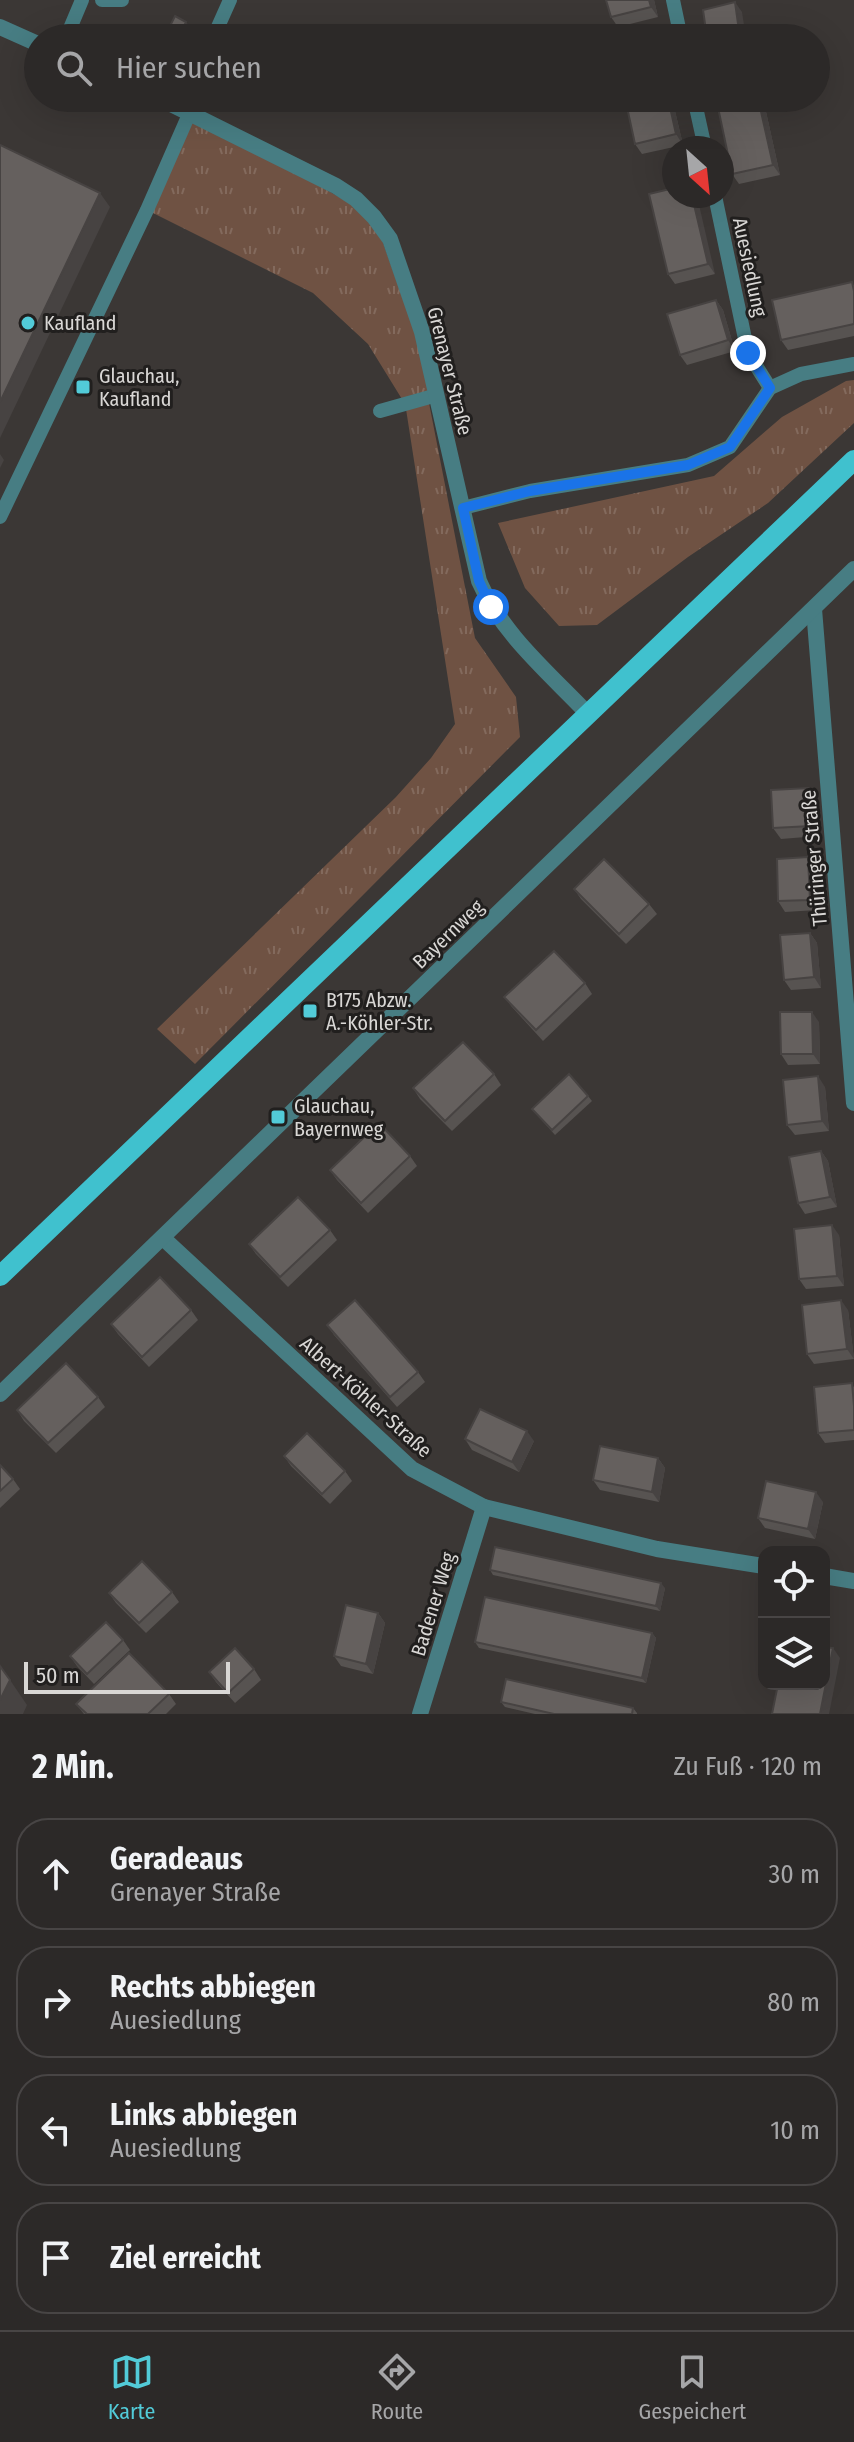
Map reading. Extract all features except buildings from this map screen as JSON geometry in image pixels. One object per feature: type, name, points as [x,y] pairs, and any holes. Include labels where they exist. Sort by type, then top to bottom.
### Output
[{"type":"main road","points":[[0,1276],[854,460]]},
{"type":"street","points":[[0,27],[24,38]]},
{"type":"street","name":"Grenayer Straße","points":[[204,112],[356,199],[390,239],[422,332],[479,581],[491,607],[508,630],[587,713]]},
{"type":"street","name":"Bayernweg","points":[[0,1394],[854,569]]},
{"type":"street","name":"Thüringer Straße","points":[[814,609],[854,1103]]},
{"type":"street","name":"Albert-Köhler-Straße","points":[[163,1238],[412,1469],[484,1507],[657,1549],[758,1565]]},
{"type":"street","name":"Badener Weg","points":[[420,1714],[484,1507]]},
{"type":"street","points":[[830,1577],[854,1581]]},
{"type":"lane","points":[[72,24],[82,0]]},
{"type":"lane","points":[[102,0],[122,0]]},
{"type":"lane","points":[[219,24],[230,0]]},
{"type":"lane","points":[[673,0],[678,24]]},
{"type":"lane","points":[[0,517],[147,210],[188,112]]},
{"type":"lane","points":[[697,112],[702,136]]},
{"type":"lane","name":"Auesiedlung","points":[[718,208],[748,353],[770,388]]},
{"type":"lane","points":[[463,508],[530,491],[688,465],[730,447],[770,388],[801,374],[854,364]]},
{"type":"lane","points":[[380,411],[437,395]]},
{"type":"green space","points":[[190,112],[374,217],[437,395],[405,404],[368,344],[313,293],[147,210]]},
{"type":"green space","points":[[854,380],[854,423],[768,503],[688,557],[597,625],[559,626],[525,588],[498,523],[714,476],[782,417],[846,381]]},
{"type":"green space","points":[[429,403],[475,638],[516,697],[520,737],[195,1064],[157,1029],[396,797],[431,758],[455,724],[406,409]]},
{"type":"place","name":"Kaufland","points":[[28,323]]},
{"type":"place","name":"Glauchau, Kaufland","points":[[83,387]]},
{"type":"place","name":"B175 Abzw. A.-Köhler-Str.","points":[[310,1011]]},
{"type":"place","name":"Glauchau, Bayernweg","points":[[278,1117]]},
{"type":"route","points":[[491,607],[479,581],[463,508],[530,491],[688,465],[730,447],[770,388],[748,353]]}]
